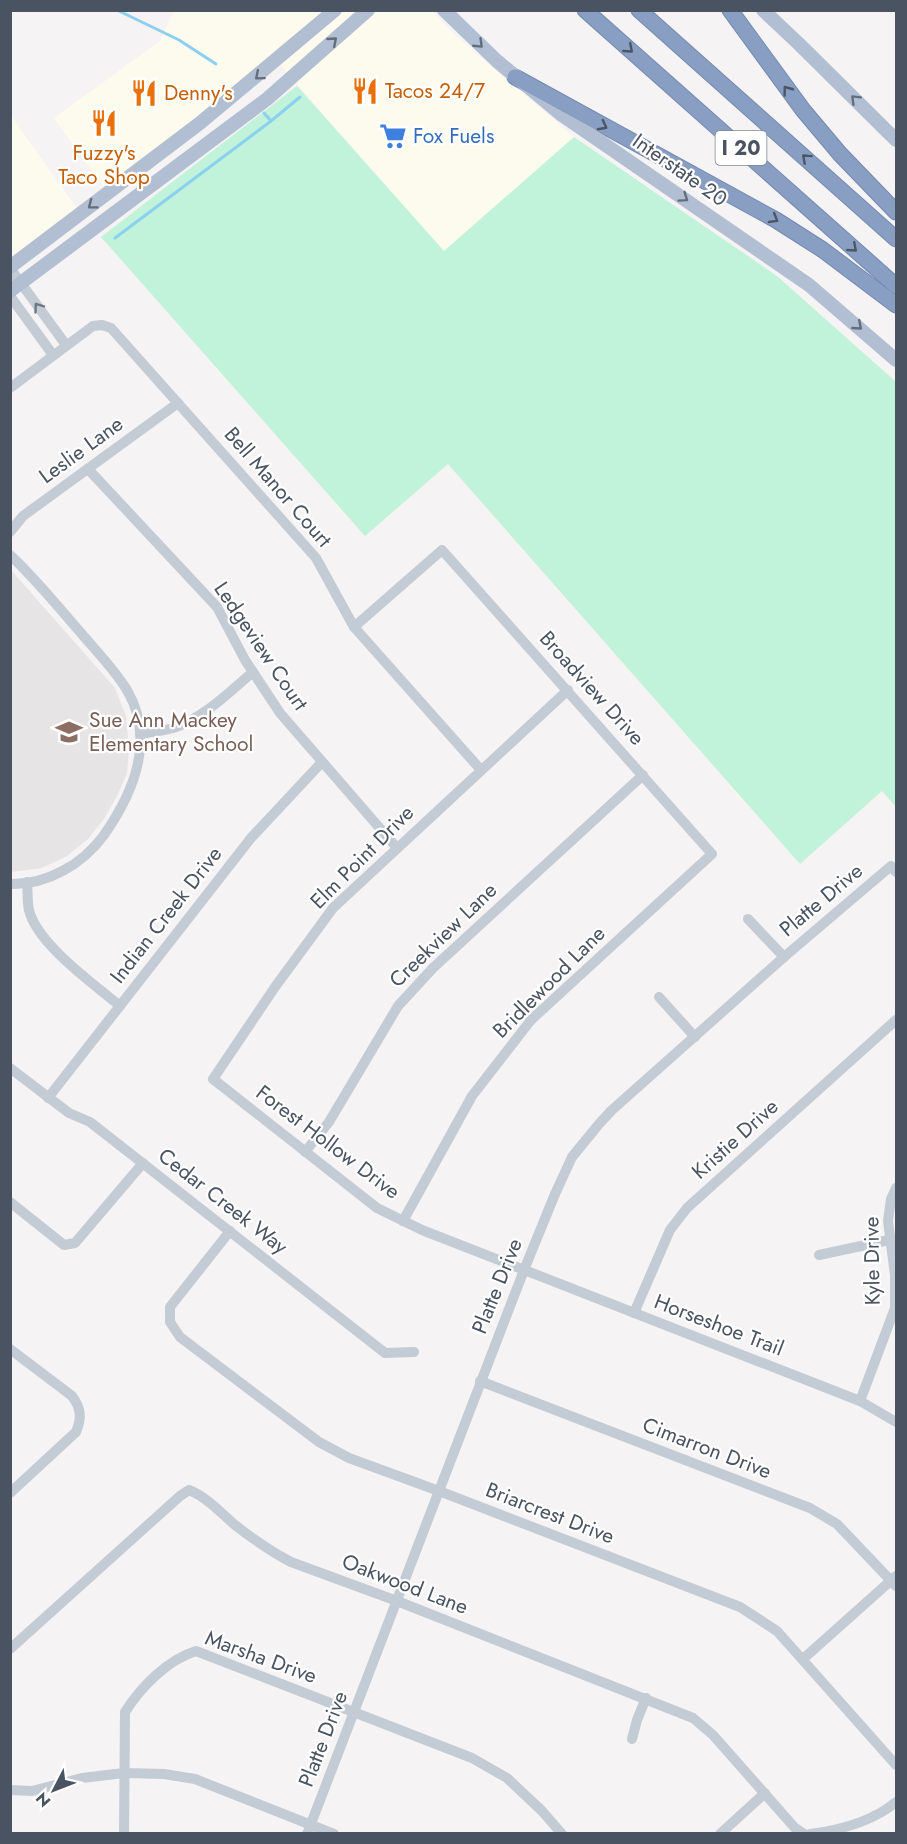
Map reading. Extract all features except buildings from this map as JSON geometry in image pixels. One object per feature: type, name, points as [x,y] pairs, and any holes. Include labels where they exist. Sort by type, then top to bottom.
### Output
[{"type":"highway","name":"I 20","points":[[585,10],[897,286]]},
{"type":"highway","name":"I 20","points":[[639,10],[897,238]]},
{"type":"highway","points":[[730,10],[803,111],[840,154],[897,212]]},
{"type":"highway","points":[[515,77],[776,220],[823,250],[897,305]]},
{"type":"main road","points":[[10,268],[200,123],[335,10]]},
{"type":"main road","points":[[14,290],[267,99],[368,10]]},
{"type":"main road","name":"Interstate 20","points":[[444,10],[515,77],[562,115],[809,285],[897,360]]},
{"type":"main road","points":[[763,10],[897,140]]},
{"type":"main road","points":[[283,55],[298,72]]},
{"type":"main road","points":[[200,123],[212,139]]},
{"type":"main road","points":[[156,157],[168,172]]},
{"type":"street","points":[[10,268],[14,290],[53,355]]},
{"type":"street","points":[[10,388],[66,345],[14,290]]},
{"type":"street","name":"Bell Manor Court","points":[[66,345],[93,327],[102,325],[111,328],[316,558],[354,627],[481,770]]},
{"type":"street","name":"Leslie Lane","points":[[10,532],[23,516],[178,403]]},
{"type":"street","name":"Ledgeview Court","points":[[88,469],[216,607],[253,672],[280,713],[397,848]]},
{"type":"street","name":"Broadview Drive","points":[[354,627],[442,550],[712,854]]},
{"type":"street","points":[[10,555],[30,574],[114,671],[138,716],[140,734],[140,758],[133,786],[117,817],[96,845],[73,865],[44,879],[10,884]]},
{"type":"street","points":[[140,734],[173,728],[196,717],[253,672]]},
{"type":"street","name":"Elm Point Drive","points":[[213,1078],[275,987],[333,908],[568,690]]},
{"type":"street","name":"Indian Creek Drive","points":[[48,1098],[251,838],[322,762]]},
{"type":"street","name":"Creekview Lane","points":[[305,1152],[329,1122],[398,1006],[433,968],[643,775]]},
{"type":"street","name":"Bridlewood Lane","points":[[403,1221],[472,1096],[531,1020],[712,854]]},
{"type":"street","name":"Platte Drive","points":[[309,1829],[480,1382],[572,1157],[612,1110],[784,957],[894,869]]},
{"type":"street","points":[[27,882],[30,912],[51,946],[120,1006]]},
{"type":"street","points":[[748,920],[784,957]]},
{"type":"street","points":[[659,997],[695,1037]]},
{"type":"street","name":"Kristie Drive","points":[[634,1313],[670,1230],[687,1208],[897,1020]]},
{"type":"street","name":"Cedar Creek Way","points":[[10,1068],[69,1113],[90,1122],[385,1353],[414,1352]]},
{"type":"street","name":"Forest Hollow Drive","points":[[213,1078],[377,1208],[422,1230],[524,1270]]},
{"type":"street","points":[[10,1202],[64,1245],[75,1242],[142,1163]]},
{"type":"street","name":"Kyle Drive","points":[[860,1401],[895,1308],[895,1275],[888,1221],[891,1199],[897,1188]]},
{"type":"street","name":"Briarcrest Drive","points":[[230,1231],[170,1308],[170,1322],[180,1337],[319,1442],[349,1458],[740,1607],[777,1631],[897,1765]]},
{"type":"street","points":[[819,1255],[889,1240]]},
{"type":"street","name":"Horseshoe Trail","points":[[524,1270],[860,1401],[897,1422]]},
{"type":"street","points":[[10,1349],[72,1396],[78,1404],[80,1413],[80,1423],[76,1432],[10,1493]]},
{"type":"street","name":"Cimarron Drive","points":[[480,1382],[810,1508],[837,1524],[895,1581]]},
{"type":"street","name":"Oakwood Lane","points":[[10,1649],[189,1490],[198,1494],[238,1527],[278,1555],[693,1718],[713,1735],[795,1828],[804,1833]]},
{"type":"street","points":[[803,1659],[895,1581]]},
{"type":"street","name":"Marsha Drive","points":[[124,1833],[125,1712],[133,1699],[173,1662],[180,1656],[196,1651],[480,1763],[507,1778],[562,1833]]},
{"type":"street","points":[[632,1739],[646,1698]]},
{"type":"street","points":[[10,1790],[32,1791],[82,1778],[124,1773],[164,1774],[195,1779],[309,1829],[334,1833]]},
{"type":"street","points":[[720,1833],[765,1793]]},
{"type":"street","points":[[810,1833],[867,1821],[883,1813],[897,1802]]},
{"type":"shaded area","points":[[431,10],[455,35],[574,137],[444,252],[274,58],[105,189],[54,118],[160,41],[174,11]]},
{"type":"shaded area","points":[[10,114],[77,208],[10,258]]},
{"type":"shaded area","name":"Sue Ann Mackey Elementary School","points":[[10,569],[115,688],[126,716],[129,749],[127,773],[117,796],[104,819],[88,839],[67,856],[42,868],[11,872]]},
{"type":"green space","points":[[297,86],[444,251],[574,137],[777,276],[896,382],[896,807],[882,791],[800,864],[448,464],[365,536],[101,237]]},
{"type":"waterway","points":[[117,10],[179,40],[216,64]]},
{"type":"waterway","points":[[264,113],[271,121],[300,97]]},
{"type":"waterway","points":[[115,238],[271,121]]},
{"type":"place","name":"Tacos 24/7","points":[[365,91]]},
{"type":"place","name":"Denny's","points":[[144,93]]},
{"type":"place","name":"Fuzzy's Taco Shop","points":[[104,123]]},
{"type":"place","name":"Fox Fuels","points":[[393,136]]},
{"type":"place","name":"Sue Ann Mackey Elementary School","points":[[69,732]]}]
